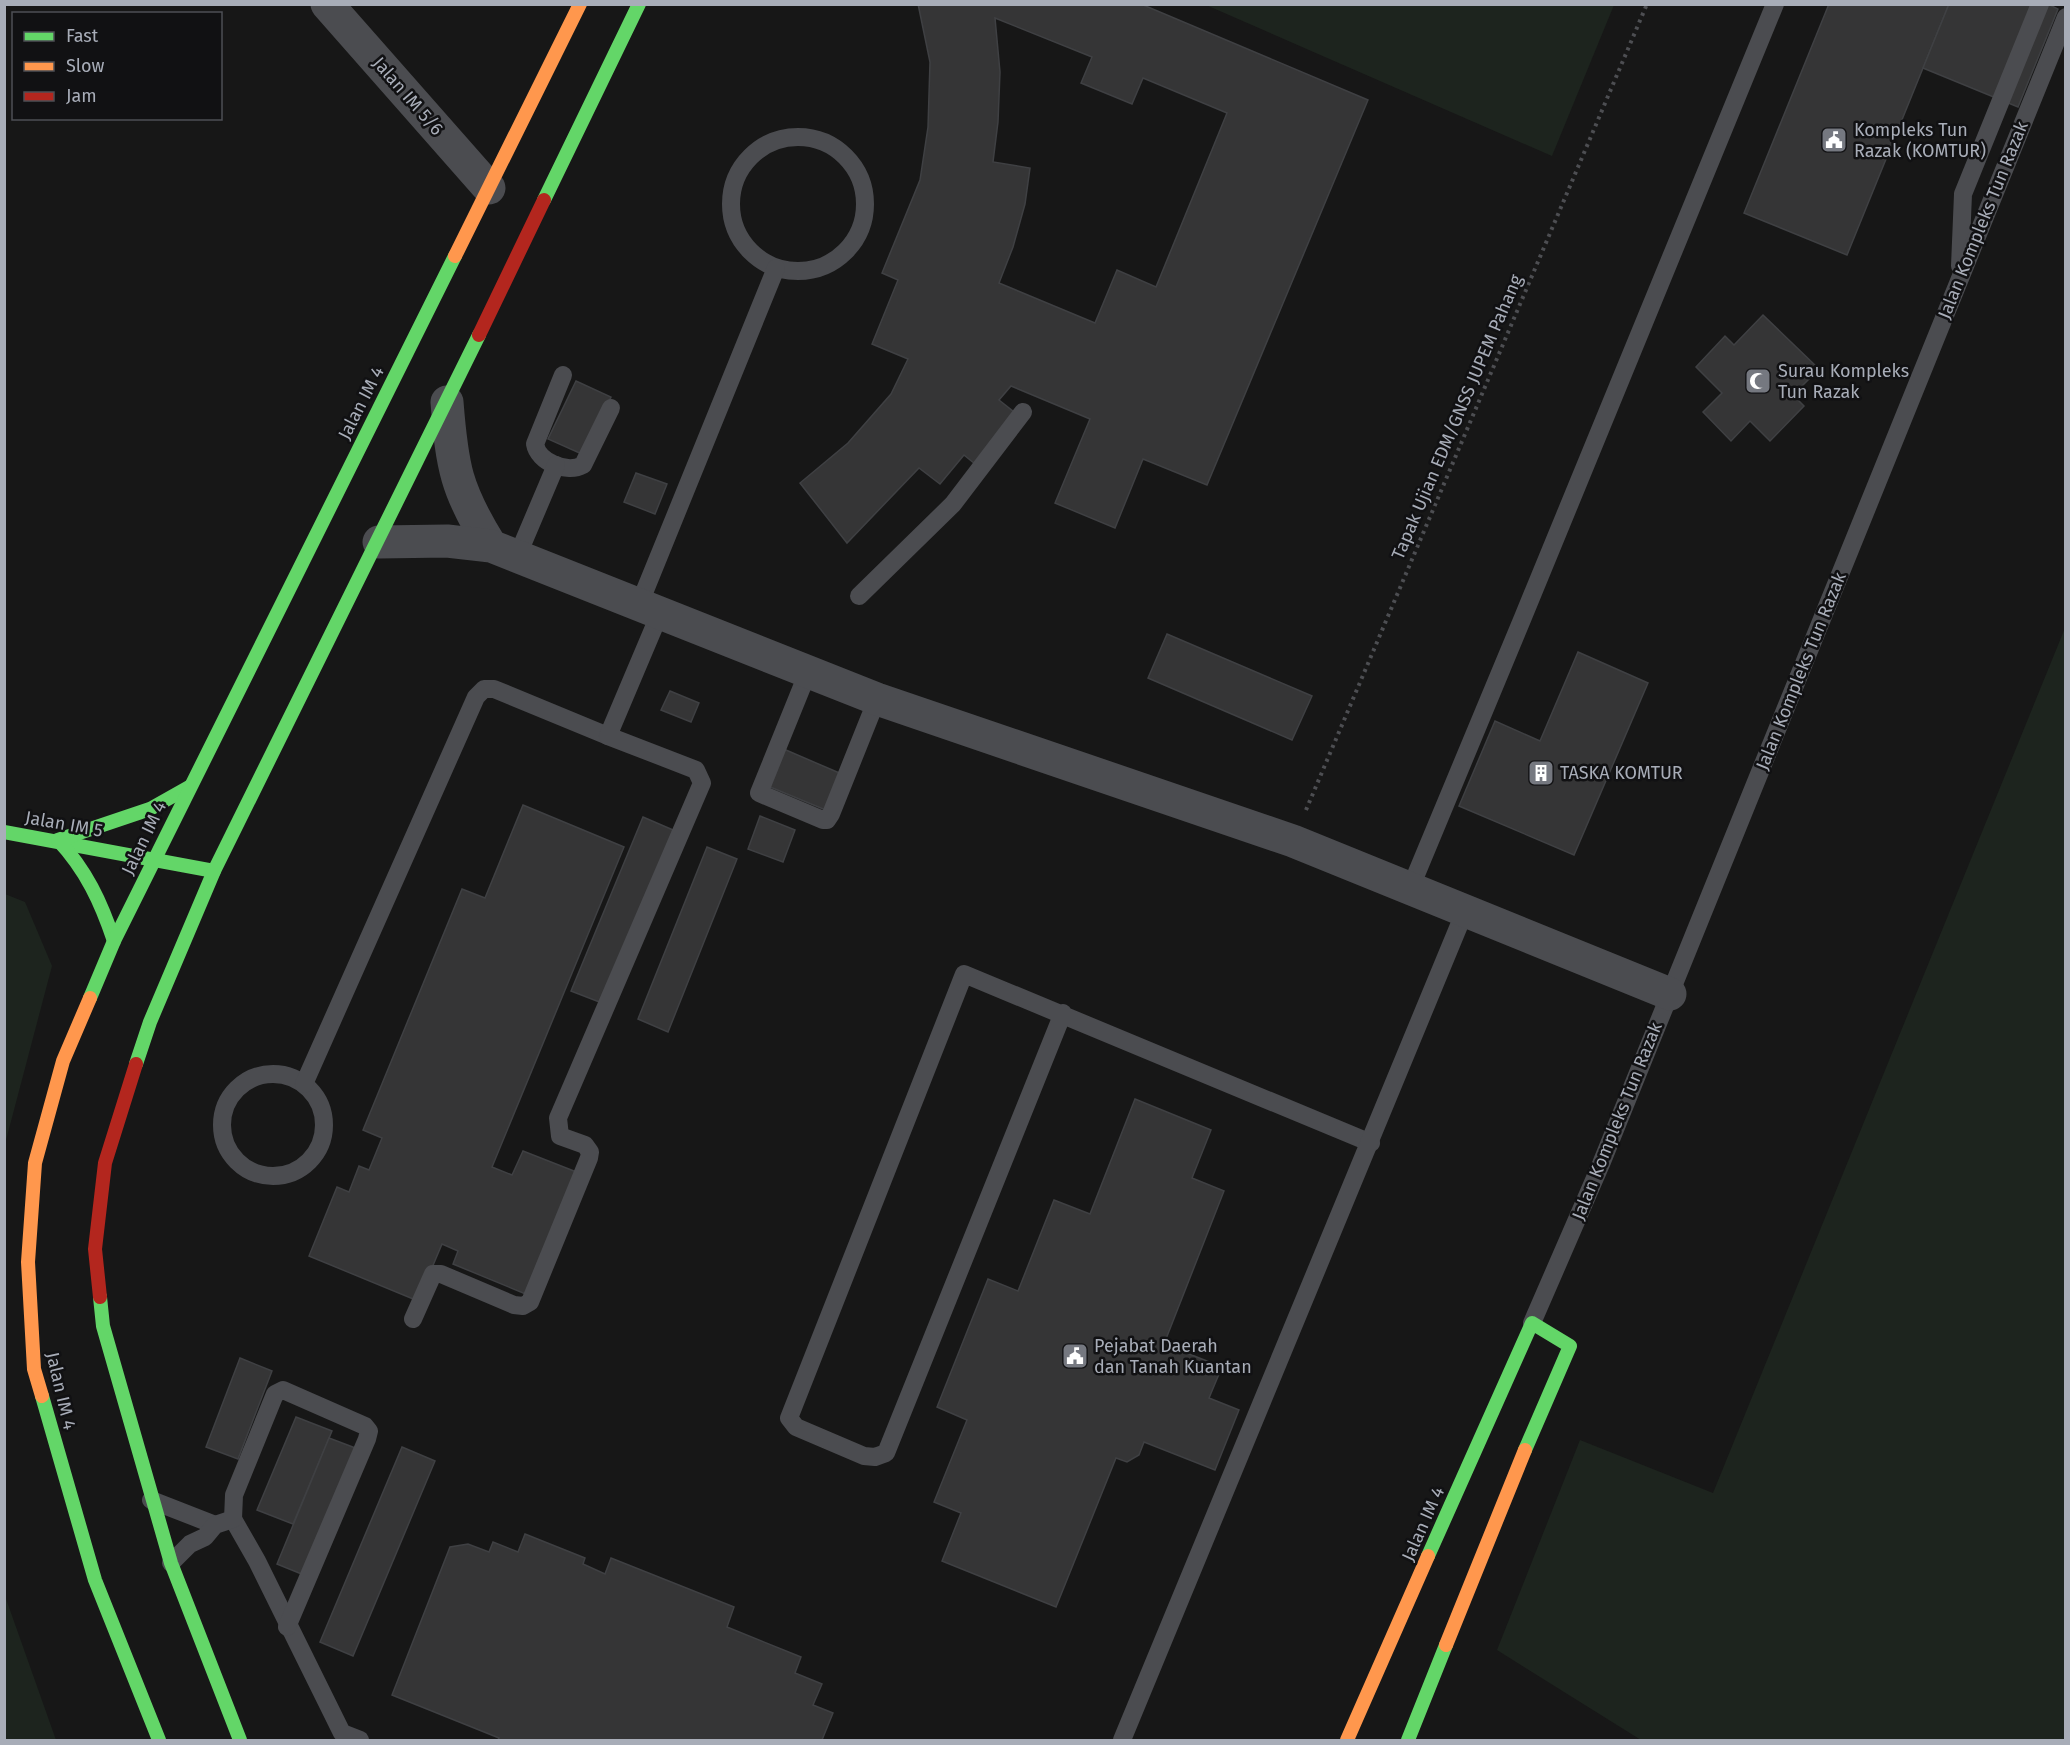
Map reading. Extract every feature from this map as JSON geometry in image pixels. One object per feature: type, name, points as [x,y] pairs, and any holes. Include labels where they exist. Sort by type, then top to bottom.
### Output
[{"type":"street","name":"Jalan IM 5/6","points":[[327,4],[489,188]]},
{"type":"street","name":"Jalan IM 4","points":[[159,1740],[94,1580],[34,1369],[28,1262],[35,1163],[63,1061],[114,941],[153,858],[580,4]]},
{"type":"street","points":[[240,1740],[171,1563],[151,1500],[103,1326],[95,1249],[105,1163],[150,1022],[214,871],[379,542],[639,4]]},
{"type":"street","points":[[447,402],[451,455],[468,510],[504,551]]},
{"type":"street","points":[[379,542],[447,541],[504,551],[877,699],[1293,841],[1670,994]]},
{"type":"street","points":[[114,941],[92,883],[81,864],[58,840],[150,809],[189,787]]},
{"type":"street","name":"Jalan IM 5","points":[[4,832],[58,840],[214,871]]},
{"type":"street","name":"Jalan IM 4","points":[[1347,1740],[1532,1323]]},
{"type":"street","points":[[1408,1740],[1541,1411],[1570,1346],[1532,1323]]},
{"type":"lane","points":[[1410,890],[1529,606],[1609,404],[1775,4]]},
{"type":"lane","points":[[1959,280],[1963,194],[2040,4]]},
{"type":"lane","name":"Jalan Kompleks Tun Razak","points":[[1532,1323],[1601,1164],[2066,17]]},
{"type":"lane","points":[[794,137],[813,139],[831,145],[846,157],[857,173],[864,191],[865,210],[860,228],[850,245],[837,259],[820,267],[801,271],[776,268],[749,251],[738,235],[732,217],[731,198],[736,180],[745,163],[759,150],[776,141],[794,137]]},
{"type":"lane","points":[[608,736],[649,609],[776,268]]},
{"type":"lane","points":[[563,375],[535,444],[537,452],[556,465],[572,469],[583,465],[612,408]]},
{"type":"lane","points":[[859,597],[953,504],[1023,412]]},
{"type":"lane","points":[[504,551],[556,465]]},
{"type":"lane","points":[[808,672],[759,793],[823,820],[831,814],[877,699]]},
{"type":"lane","points":[[304,1084],[476,697],[484,689],[494,689],[696,770],[702,783],[558,1118],[560,1136],[585,1145],[590,1152],[530,1302],[523,1306],[514,1305],[441,1274],[434,1274],[412,1319]]},
{"type":"lane","points":[[1122,1740],[1371,1143],[1465,911]]},
{"type":"lane","points":[[1063,1013],[886,1453],[875,1457],[864,1456],[796,1428],[789,1418],[964,974],[1063,1013],[1371,1143]]},
{"type":"lane","points":[[274,1073],[304,1084],[319,1103],[324,1127],[321,1143],[313,1157],[287,1175],[271,1177],[255,1174],[241,1166],[230,1154],[223,1139],[221,1124],[224,1107],[232,1093],[244,1082],[274,1073]]},
{"type":"lane","points":[[287,1628],[369,1431],[365,1425],[283,1390],[275,1394],[234,1495],[233,1519],[256,1561],[287,1628],[342,1733],[360,1740]]},
{"type":"lane","points":[[151,1500],[215,1525]]},
{"type":"lane","points":[[171,1563],[190,1544],[205,1537],[215,1525],[233,1519]]},
{"type":"path","name":"Tapak Ujian EDM/GNSS JUPEM Pahang","points":[[1293,841],[1647,4]]},
{"type":"shaded area","points":[[1206,5],[1614,5],[1552,156]]},
{"type":"shaded area","points":[[2065,628],[2065,1740],[1641,1740],[1497,1650],[1580,1440],[1713,1493]]},
{"type":"shaded area","points":[[5,894],[25,902],[52,966],[5,1144]]},
{"type":"shaded area","points":[[5,1596],[56,1740],[5,1740]]},
{"type":"building","points":[[918,4],[1141,4],[1368,100],[1207,485],[1143,459],[1115,528],[1055,503],[1090,419],[1011,386],[999,400],[1014,412],[975,464],[964,455],[940,484],[919,468],[847,543],[800,483],[848,443],[891,394],[908,359],[872,344],[898,280],[882,273],[920,180],[928,127],[930,62]],"holes":[[[995,18],[1092,57],[1081,83],[1132,104],[1143,78],[1227,113],[1156,287],[1117,270],[1095,323],[999,283],[1013,247],[1025,204],[1030,168],[993,162],[998,122],[1000,72]]]},
{"type":"building","name":"Kompleks Tun Razak (KOMTUR)","points":[[1829,4],[1949,4],[1847,255],[1744,213]]},
{"type":"building","points":[[1949,4],[2048,4],[2058,9],[2018,107],[1923,68]]},
{"type":"building","name":"Surau Kompleks Tun Razak","points":[[1763,315],[1819,369],[1793,395],[1804,406],[1770,441],[1750,421],[1731,441],[1703,412],[1722,393],[1696,367],[1725,336],[1734,345]]},
{"type":"building","points":[[576,381],[611,397],[584,455],[548,439]]},
{"type":"building","points":[[636,473],[667,484],[655,514],[624,502]]},
{"type":"building","points":[[1167,634],[1312,696],[1292,740],[1148,678]]},
{"type":"building","name":"TASKA KOMTUR","points":[[1578,652],[1648,683],[1574,855],[1459,806],[1495,721],[1540,741]]},
{"type":"building","points":[[670,691],[699,703],[691,722],[661,710]]},
{"type":"building","points":[[779,747],[844,775],[828,811],[763,784]]},
{"type":"building","points":[[523,805],[624,847],[492,1167],[512,1175],[523,1151],[579,1173],[528,1295],[453,1264],[458,1251],[442,1244],[418,1301],[309,1256],[337,1187],[349,1192],[359,1166],[369,1170],[382,1138],[363,1130],[462,889],[485,898]]},
{"type":"building","points":[[760,816],[795,830],[783,862],[748,849]]},
{"type":"building","points":[[643,817],[673,830],[602,1003],[571,991]]},
{"type":"building","points":[[707,847],[737,859],[668,1032],[638,1019]]},
{"type":"building","name":"Pejabat Daerah dan Tanah Kuantan","points":[[1135,1099],[1211,1130],[1192,1178],[1224,1191],[1164,1344],[1222,1367],[1209,1398],[1239,1410],[1215,1470],[1144,1442],[1139,1455],[1127,1462],[1116,1458],[1056,1607],[942,1561],[961,1513],[934,1502],[967,1420],[937,1407],[988,1279],[1018,1291],[1054,1200],[1090,1214]]},
{"type":"building","points":[[240,1358],[272,1371],[238,1459],[206,1447]]},
{"type":"building","points":[[296,1417],[332,1431],[293,1524],[257,1510]]},
{"type":"building","points":[[329,1438],[358,1449],[304,1575],[277,1564]]},
{"type":"building","points":[[402,1447],[435,1461],[353,1656],[320,1642]]},
{"type":"building","points":[[525,1534],[585,1558],[583,1564],[605,1574],[611,1558],[734,1607],[727,1627],[801,1657],[795,1673],[822,1684],[813,1705],[833,1713],[822,1740],[498,1740],[499,1738],[392,1695],[450,1547],[468,1544],[489,1552],[493,1542],[518,1552]]},
{"type":"traffic: fast","points":[[544,200],[639,4]]},
{"type":"traffic: fast","points":[[90,998],[114,941],[455,256]]},
{"type":"traffic: fast","points":[[136,1064],[150,1022],[214,871],[479,335]]},
{"type":"traffic: fast","points":[[114,941],[92,887],[77,863],[58,840],[150,809],[189,787]]},
{"type":"traffic: fast","points":[[4,832],[214,871]]},
{"type":"traffic: fast","points":[[100,1297],[103,1326],[171,1563],[240,1740]]},
{"type":"traffic: fast","points":[[1428,1556],[1532,1323],[1570,1346],[1525,1450]]},
{"type":"traffic: fast","points":[[42,1396],[95,1580],[159,1740]]},
{"type":"traffic: fast","points":[[1408,1740],[1446,1645]]},
{"type":"traffic: slow","points":[[455,256],[580,4]]},
{"type":"traffic: slow","points":[[42,1396],[34,1369],[28,1262],[35,1163],[63,1061],[90,998]]},
{"type":"traffic: slow","points":[[1446,1645],[1525,1450]]},
{"type":"traffic: slow","points":[[1347,1740],[1428,1556]]},
{"type":"traffic: jam","points":[[479,335],[544,200]]},
{"type":"traffic: jam","points":[[100,1297],[95,1249],[105,1163],[136,1064]]},
{"type":"place","name":"Kompleks Tun Razak (KOMTUR)","points":[[1834,140]]},
{"type":"place","name":"Surau Kompleks Tun Razak","points":[[1758,381]]},
{"type":"place","name":"TASKA KOMTUR","points":[[1541,773]]},
{"type":"place","name":"Pejabat Daerah dan Tanah Kuantan","points":[[1075,1356]]}]
